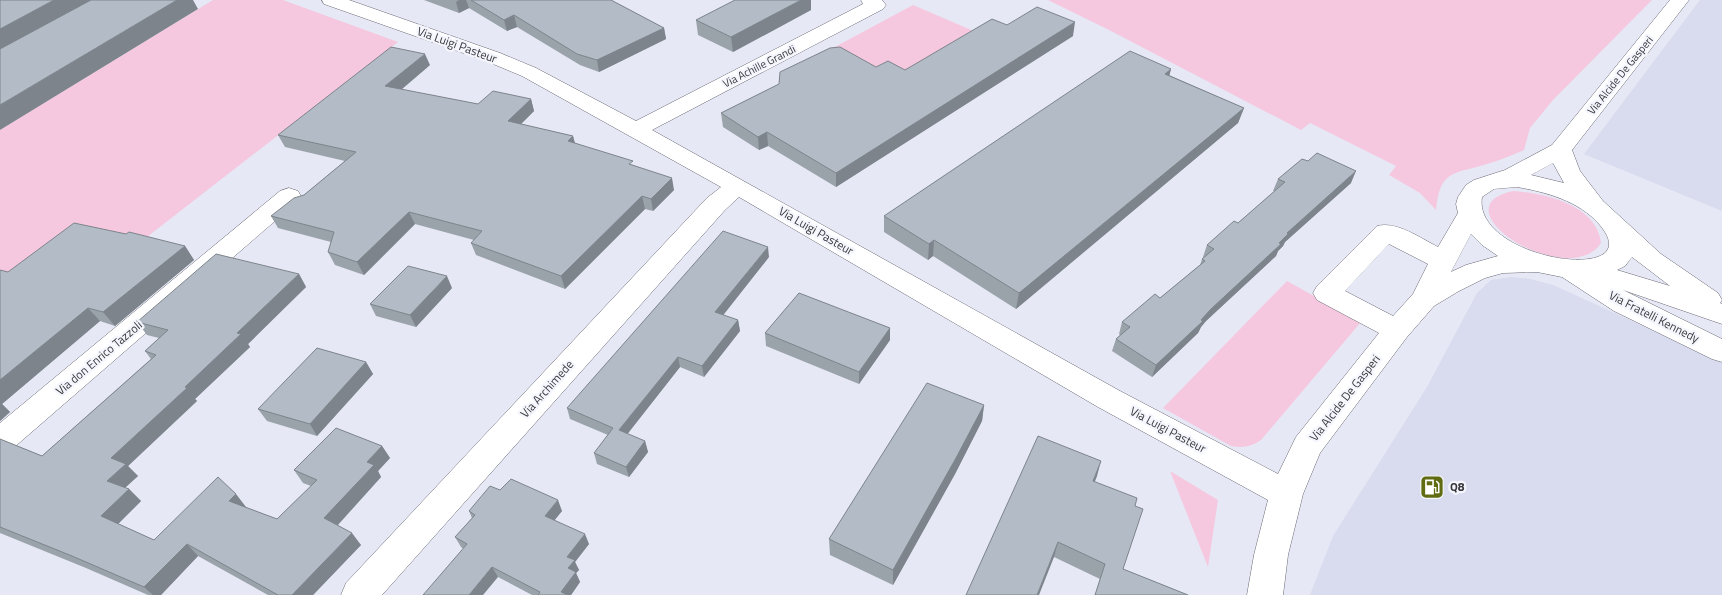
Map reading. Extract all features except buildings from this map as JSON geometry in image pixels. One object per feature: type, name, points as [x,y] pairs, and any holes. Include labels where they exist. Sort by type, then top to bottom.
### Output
[{"type":"street","name":"Via Luigi Pasteur","points":[[331,0],[493,57],[529,72],[737,186],[1109,399],[1286,494]]},
{"type":"street","name":"Via Achille Grandi","points":[[634,131],[876,6],[870,0]]},
{"type":"street","name":"Via Alcide De Gasperi","points":[[1265,595],[1271,555],[1286,494],[1307,446],[1397,330],[1424,299],[1443,260],[1470,214],[1468,202],[1472,193],[1482,185],[1513,175],[1560,150],[1680,0]]},
{"type":"street","points":[[1470,214],[1478,226],[1496,242],[1527,259],[1559,268],[1592,270],[1609,265],[1620,256],[1623,244],[1611,222],[1585,195],[1569,173],[1560,150]]},
{"type":"street","points":[[1498,181],[1517,180],[1538,183],[1586,201],[1652,260],[1722,310]]},
{"type":"street","name":"Via Archimede","points":[[359,595],[716,204],[737,186]]},
{"type":"street","name":"Via don Enrico Tazzoli","points":[[0,442],[289,196]]},
{"type":"street","points":[[1397,330],[1327,294],[1386,232],[1443,260]]},
{"type":"street","name":"Via Alcide De Gasperi","points":[[1424,299],[1456,280],[1497,264],[1525,263],[1559,268]]},
{"type":"street","name":"Via Fratelli Kennedy","points":[[1559,268],[1626,281],[1722,314]]},
{"type":"street","name":"Via Fratelli Kennedy","points":[[1559,268],[1624,304],[1722,351]]},
{"type":"shaded area","points":[[213,0],[283,0],[398,42],[138,244],[0,279],[0,130]]},
{"type":"shaded area","points":[[1048,0],[1652,0],[1553,100],[1530,128],[1524,150],[1450,176],[1441,188],[1436,210],[1420,193],[1389,175],[1396,166],[1310,123],[1301,130]]},
{"type":"shaded area","points":[[1700,0],[1722,0],[1722,211],[1584,154]]},
{"type":"shaded area","points":[[913,5],[983,35],[904,82],[833,48]]},
{"type":"shaded area","points":[[1513,191],[1554,198],[1580,210],[1590,219],[1597,230],[1601,243],[1585,256],[1563,258],[1538,253],[1515,242],[1498,228],[1489,213],[1493,200]]},
{"type":"shaded area","points":[[1511,277],[1530,279],[1553,285],[1722,362],[1722,595],[1310,595],[1333,536],[1427,387],[1477,293],[1491,280]]},
{"type":"shaded area","points":[[1287,281],[1361,322],[1261,440],[1247,446],[1231,446],[1163,408]]},
{"type":"shaded area","points":[[1170,471],[1218,500],[1208,567]]},
{"type":"place","name":"Q8","points":[[1432,487]]}]
